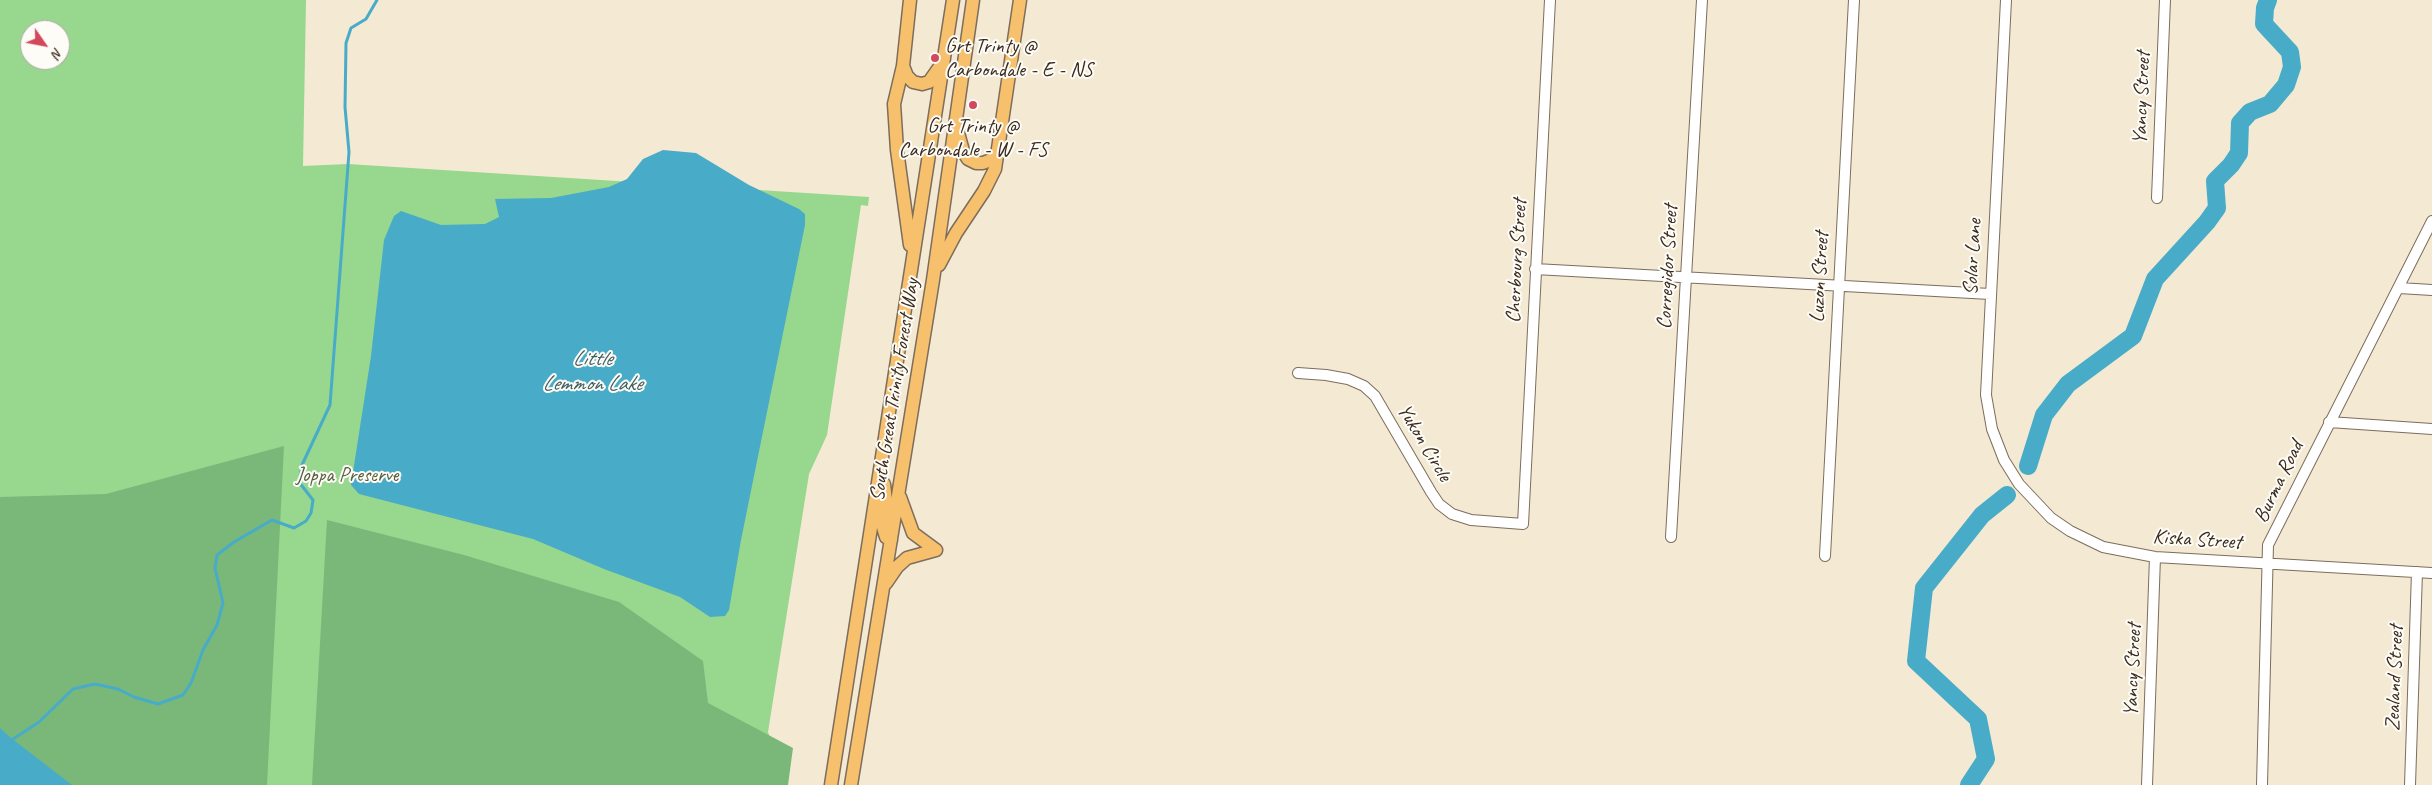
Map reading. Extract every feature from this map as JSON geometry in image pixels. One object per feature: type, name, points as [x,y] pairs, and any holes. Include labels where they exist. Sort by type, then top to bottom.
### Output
[{"type":"main road","points":[[910,0],[903,66],[894,104],[895,129],[912,262]]},
{"type":"main road","name":"South Great Trinity Forest Way","points":[[831,785],[953,0]]},
{"type":"main road","name":"South Great Trinity Forest Way","points":[[851,785],[933,280],[973,0]]},
{"type":"main road","points":[[933,280],[956,232],[990,180],[998,152],[1020,0]]},
{"type":"main road","points":[[903,66],[906,76],[913,82],[922,84],[929,82],[943,63]]},
{"type":"main road","points":[[955,120],[960,143],[968,159],[976,163],[983,163],[991,160],[998,152]]},
{"type":"main road","points":[[882,466],[886,502],[883,527],[886,537],[891,540]]},
{"type":"main road","points":[[883,588],[897,567],[907,558],[936,550],[913,533],[899,494]]},
{"type":"street","name":"Cherbourg Street","points":[[1523,524],[1550,0]]},
{"type":"street","name":"Corregidor Street","points":[[1671,537],[1702,0]]},
{"type":"street","name":"Luzon Street","points":[[1825,556],[1854,0]]},
{"type":"street","name":"Solar Lane","points":[[2006,0],[1986,395],[1992,429],[2004,460],[2034,503]]},
{"type":"street","name":"Yancy Street","points":[[2157,198],[2165,0]]},
{"type":"street","name":"Burma Road","points":[[2262,785],[2268,545],[2432,221]]},
{"type":"street","points":[[1535,269],[1838,284],[1990,294]]},
{"type":"street","points":[[2399,288],[2432,290]]},
{"type":"street","name":"Yukon Circle","points":[[1298,373],[1348,379],[1375,396],[1431,492],[1440,504],[1452,514],[1471,520],[1523,524]]},
{"type":"street","points":[[2329,422],[2432,429]]},
{"type":"street","name":"Kiska Street","points":[[2034,503],[2051,518],[2087,541],[2102,547],[2156,557],[2432,573]]},
{"type":"street","name":"Yancy Street","points":[[2147,785],[2156,557]]},
{"type":"street","name":"Zealand Street","points":[[2410,785],[2417,572]]},
{"type":"green space","name":"Joppa Preserve","points":[[0,0],[306,0],[303,166],[348,164],[869,197],[868,206],[861,205],[827,435],[809,474],[768,732],[787,785],[136,785],[0,671]]},
{"type":"green space","points":[[284,446],[267,785],[0,785],[0,497],[106,494]]},
{"type":"green space","points":[[327,520],[464,555],[619,602],[703,661],[708,703],[793,748],[788,785],[312,785]]},
{"type":"water","name":"Little Lemmon Lake","points":[[663,150],[696,153],[749,185],[799,209],[805,214],[805,225],[741,540],[729,610],[725,616],[710,617],[680,597],[604,569],[533,539],[359,494],[351,485],[371,356],[384,240],[394,216],[401,211],[441,225],[485,224],[499,217],[495,199],[551,198],[609,187],[627,179],[643,159]]},
{"type":"water","points":[[0,728],[11,738],[72,785],[0,785]]},
{"type":"waterway","points":[[10,741],[39,722],[73,689],[95,684],[118,689],[134,697],[158,704],[183,695],[191,683],[203,650],[217,625],[223,603],[215,568],[217,555],[234,542],[272,520],[294,528],[306,521],[311,513],[313,500],[299,482],[302,465],[330,405],[349,152],[345,107],[346,43],[351,28],[366,19],[377,0]]},
{"type":"waterway","points":[[2028,466],[2044,415],[2068,384],[2133,336],[2155,279],[2207,222],[2217,208],[2215,181],[2231,165],[2239,153],[2240,123],[2250,112],[2270,104],[2286,85],[2292,67],[2290,52],[2264,24],[2265,8],[2268,0]]},
{"type":"waterway","points":[[1969,785],[1986,759],[1978,719],[1916,661],[1924,588],[1982,515],[2007,495]]},
{"type":"place","name":"Grt Trinty @ Carbondale - E - NS","points":[[935,58]]},
{"type":"place","name":"Grt Trinty @ Carbondale - W - FS","points":[[973,105]]}]
